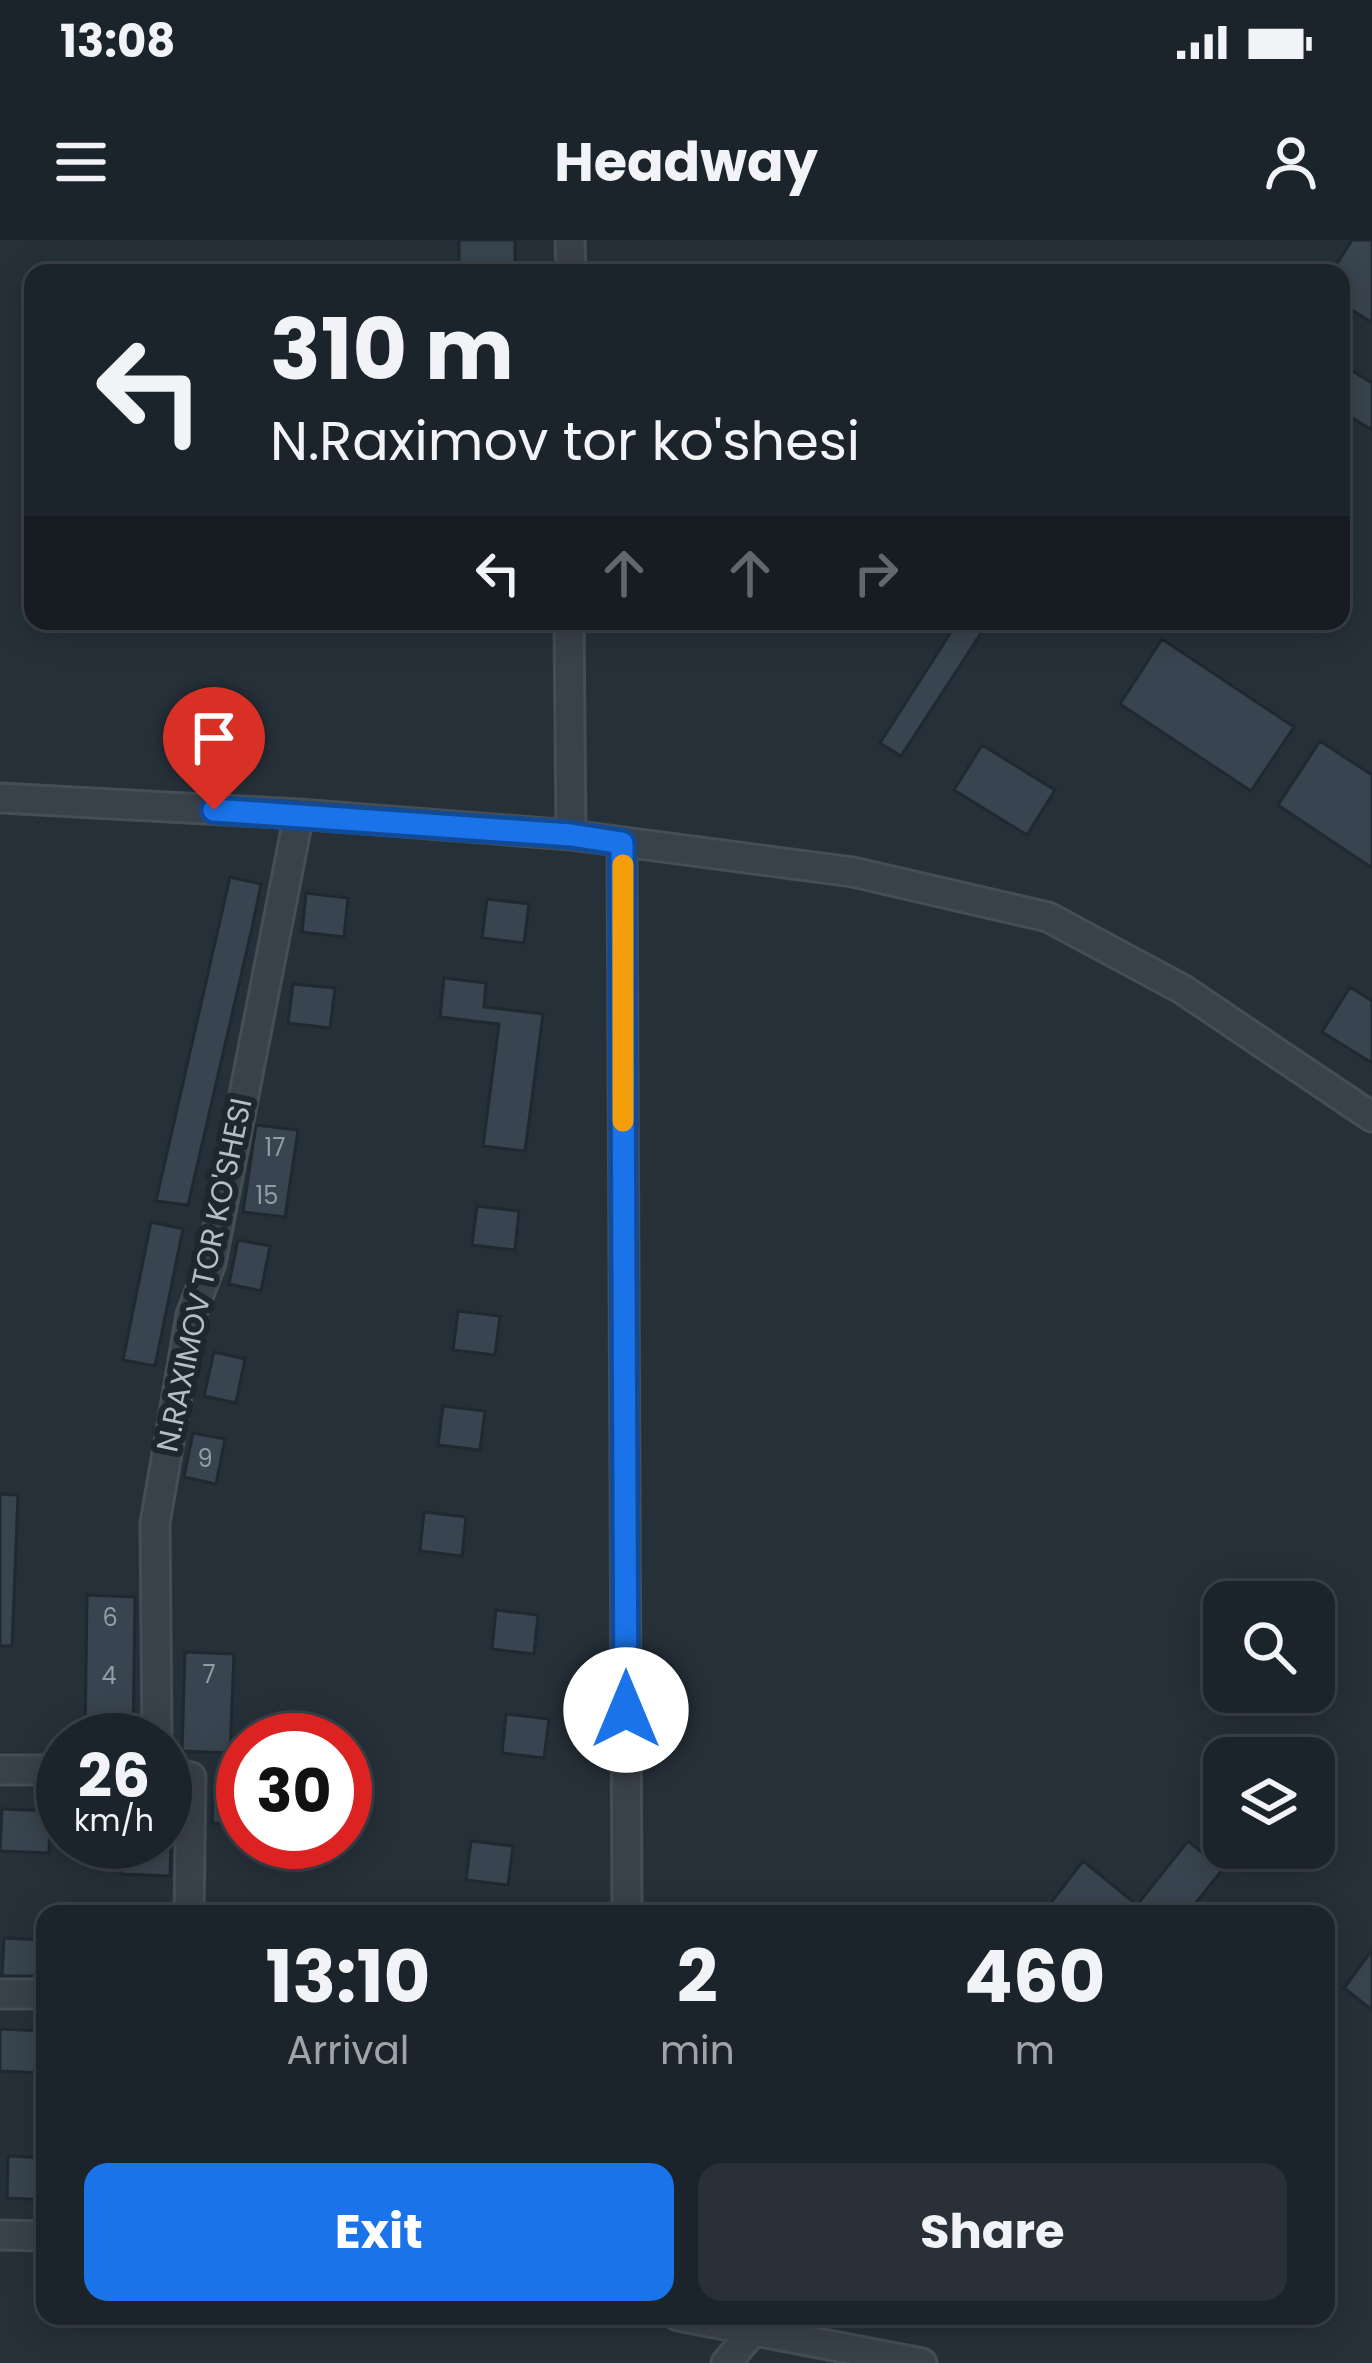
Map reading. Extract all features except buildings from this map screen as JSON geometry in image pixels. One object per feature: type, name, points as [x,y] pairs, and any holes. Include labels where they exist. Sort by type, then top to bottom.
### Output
[{"type":"street","points":[[569,630],[571,835]]},
{"type":"street","points":[[0,798],[571,835],[853,872],[1048,917],[1182,989],[1372,1117]]},
{"type":"street","name":"N.RAXIMOV TOR KO'SHESI","points":[[157,1713],[155,1523],[191,1315],[211,1263],[299,814]]},
{"type":"street","points":[[622,843],[627,1905]]},
{"type":"street","points":[[0,1770],[36,1770]]},
{"type":"street","points":[[185,1869],[188,1905]]},
{"type":"street","points":[[0,1994],[36,1994]]},
{"type":"street","points":[[0,2235],[36,2236]]},
{"type":"street","points":[[731,2325],[922,2363]]},
{"type":"street","points":[[726,2363],[755,2329]]},
{"type":"slow traffic","points":[[623,865],[623,1121]]},
{"type":"route","points":[[214,810],[571,835],[622,843],[626,1710]]}]
